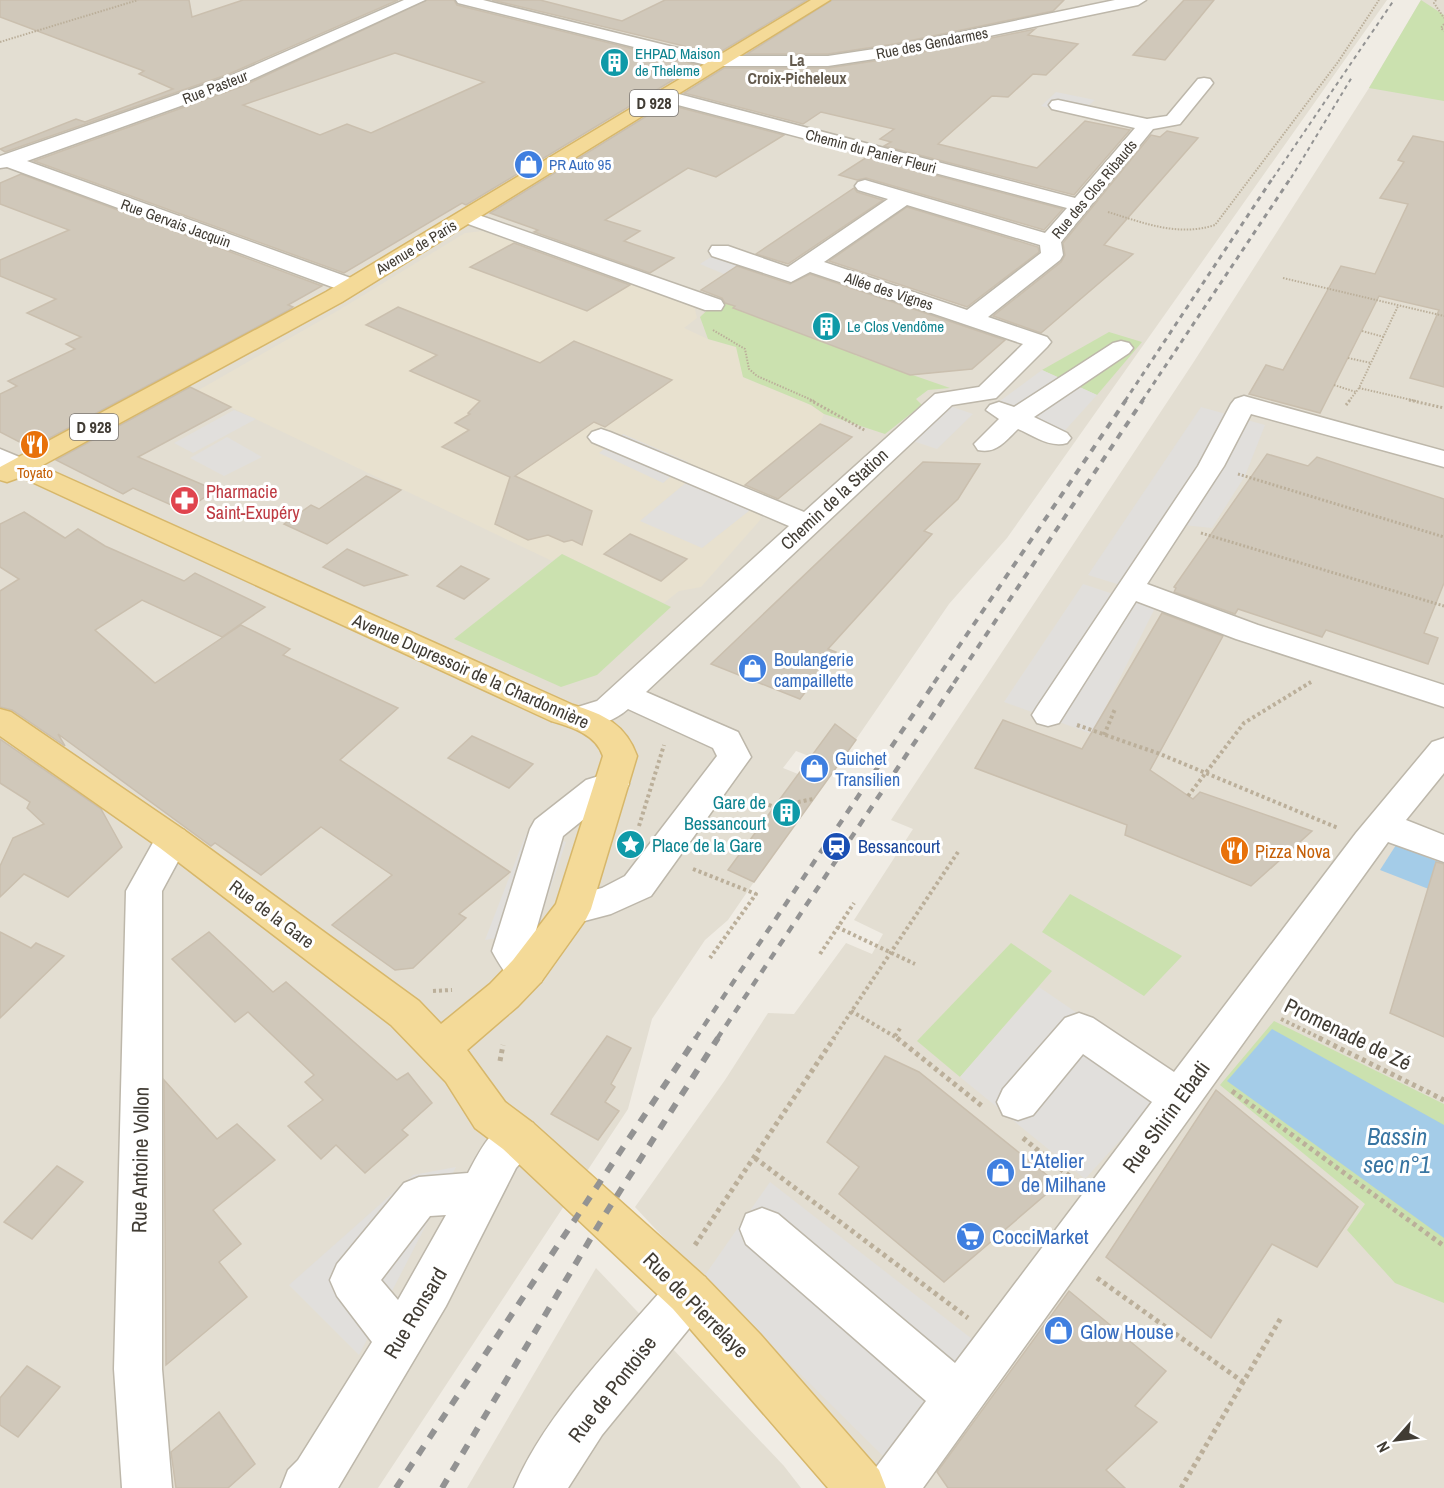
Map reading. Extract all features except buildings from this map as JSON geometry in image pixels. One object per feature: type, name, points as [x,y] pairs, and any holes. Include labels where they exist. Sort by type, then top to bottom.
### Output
[{"type":"main road","name":"Avenue de Paris","points":[[7,467],[351,286],[822,0]]},
{"type":"main road","name":"Avenue Dupressoir de la Chardonnière","points":[[7,467],[562,713],[600,727],[617,742],[620,756],[573,909],[527,971],[504,995],[440,1047]]},
{"type":"main road","name":"Rue de la Gare","points":[[0,720],[172,839],[405,1013],[460,1070],[490,1115],[518,1136]]},
{"type":"main road","name":"Rue de Pierrelaye","points":[[518,1136],[680,1285],[743,1351],[861,1488]]},
{"type":"street","name":"Rue Pasteur","points":[[4,161],[236,80],[417,0]]},
{"type":"street","name":"Rue des Gendarmes","points":[[464,0],[710,61],[849,59],[1138,0]]},
{"type":"street","name":"Rue des Clos Ribauds","points":[[1058,105],[1147,124],[1173,120],[1204,83]]},
{"type":"street","name":"Chemin du Panier Fleuri","points":[[664,96],[1078,205]]},
{"type":"street","name":"Rue des Clos Ribauds","points":[[972,318],[1052,255],[1050,241],[1147,124]]},
{"type":"street","name":"Rue Gervais Jacquin","points":[[4,161],[351,286]]},
{"type":"street","points":[[865,186],[1050,241]]},
{"type":"street","name":"Allée des Vignes","points":[[720,251],[790,275],[903,198]]},
{"type":"street","points":[[467,217],[710,303]]},
{"type":"street","name":"Allée des Vignes","points":[[807,264],[972,318]]},
{"type":"street","points":[[895,441],[946,396],[987,393],[1039,342],[972,318]]},
{"type":"street","points":[[987,444],[1016,417],[1072,383],[1121,348]]},
{"type":"street","points":[[946,396],[992,407],[1058,438]]},
{"type":"street","points":[[1048,716],[1211,466],[1244,404],[1444,459]]},
{"type":"street","points":[[601,437],[808,524]]},
{"type":"street","name":"Chemin de la Station","points":[[579,718],[608,709],[895,441]]},
{"type":"street","points":[[1130,588],[1247,632],[1444,696]]},
{"type":"street","points":[[573,909],[611,900],[638,886],[734,757],[726,740],[652,706],[622,696]]},
{"type":"street","name":"Rue Shirin Ebadi","points":[[892,1488],[1381,825],[1444,750]]},
{"type":"street","points":[[527,971],[511,951],[547,829],[598,789],[612,784]]},
{"type":"street","points":[[1381,825],[1444,849]]},
{"type":"street","name":"Rue Antoine Vollon","points":[[147,1488],[138,1369],[144,891],[172,839]]},
{"type":"street","points":[[1018,1102],[1079,1030],[1191,1083]]},
{"type":"street","name":"Rue Ronsard","points":[[306,1488],[316,1478],[430,1290],[501,1154],[518,1136]]},
{"type":"street","points":[[399,1339],[353,1280],[419,1197],[483,1192]]},
{"type":"street","points":[[762,1229],[959,1398]]},
{"type":"street","name":"Rue de Pontoise","points":[[539,1488],[585,1418],[680,1285]]},
{"type":"path","points":[[0,42],[138,0]]},
{"type":"path","points":[[1108,212],[1180,231],[1203,230],[1215,225],[1338,62],[1379,0]]},
{"type":"path","points":[[1436,0],[1434,3],[1444,18]]},
{"type":"path","points":[[1444,24],[1441,28],[1444,31]]},
{"type":"path","points":[[1283,278],[1444,316]]},
{"type":"path","name":"Chemin de la Station","points":[[710,303],[702,306],[700,317],[713,330],[737,342],[745,349],[749,369],[757,376],[824,406],[854,426],[895,441]]},
{"type":"path","points":[[1329,427],[1359,388],[1398,306]]},
{"type":"path","points":[[1362,331],[1384,337]]},
{"type":"path","points":[[1348,358],[1371,363]]},
{"type":"path","points":[[1334,385],[1356,392]]},
{"type":"path","points":[[1359,388],[1444,408]]},
{"type":"path","points":[[1211,466],[1444,537]]},
{"type":"path","points":[[1173,524],[1444,606]]},
{"type":"path","points":[[1188,796],[1244,723],[1344,663]]},
{"type":"path","points":[[1104,735],[1115,709]]},
{"type":"path","points":[[1048,716],[1207,773],[1342,830]]},
{"type":"path","points":[[752,798],[774,807],[813,799]]},
{"type":"path","points":[[680,1285],[711,1226],[958,852]]},
{"type":"path","points":[[699,860],[692,869],[756,894],[710,958]]},
{"type":"path","points":[[820,954],[854,903]]},
{"type":"path","points":[[837,927],[915,963]]},
{"type":"path","points":[[405,1013],[435,990],[462,990]]},
{"type":"path","name":"Promenade de Zé","points":[[1249,1004],[1444,1100]]},
{"type":"path","points":[[895,1036],[901,1027]]},
{"type":"path","points":[[1191,1083],[1444,1246]]},
{"type":"path","points":[[755,1158],[1000,1342]]},
{"type":"path","points":[[1065,1254],[1243,1382]]},
{"type":"path","points":[[1181,1488],[1282,1316]]},
{"type":"shaded area","points":[[0,0],[1387,0],[1007,538],[949,604],[837,767],[796,751],[783,768],[798,774],[728,870],[754,882],[728,920],[705,940],[652,1019],[628,1109],[378,1488],[0,1488]]},
{"type":"shaded area","points":[[1421,0],[1444,0],[1444,1488],[897,1488],[635,1207],[725,1080],[768,1013],[794,1014],[846,943],[872,954],[883,934],[854,920],[913,829],[891,820],[1193,363],[1369,88]]},
{"type":"shaded area","points":[[1056,92],[1095,100],[1079,114],[1041,106]]},
{"type":"shaded area","points":[[482,231],[694,305],[697,318],[684,328],[708,339],[737,347],[743,377],[811,405],[824,414],[820,424],[852,437],[759,514],[761,519],[701,587],[679,591],[664,603],[562,554],[552,561],[197,391],[339,310],[465,233]]},
{"type":"shaded area","points":[[720,251],[758,264],[736,279],[700,264]]},
{"type":"shaded area","points":[[1042,370],[1097,395],[1058,438],[1055,445],[1022,426],[985,412]]},
{"type":"shaded area","points":[[950,406],[973,414],[937,449],[913,441]]},
{"type":"shaded area","points":[[1201,407],[1265,425],[1245,476],[1212,528],[1173,524],[1130,588],[1088,575]]},
{"type":"shaded area","points":[[234,410],[256,419],[193,453],[174,443]]},
{"type":"shaded area","points":[[623,434],[688,462],[663,483],[599,453]]},
{"type":"shaded area","points":[[227,437],[262,457],[224,476],[190,458]]},
{"type":"shaded area","points":[[694,476],[759,503],[702,548],[640,521]]},
{"type":"shaded area","points":[[1083,584],[1155,608],[1092,734],[1004,702]]},
{"type":"shaded area","points":[[526,834],[566,842],[536,932],[485,940]]},
{"type":"shaded area","points":[[1039,987],[1175,1080],[1085,1179],[960,1077]]},
{"type":"shaded area","points":[[456,1167],[359,1355],[289,1285],[413,1175]]},
{"type":"shaded area","points":[[770,1182],[972,1339],[885,1458],[703,1278]]},
{"type":"shaded area","points":[[596,1268],[784,1466],[801,1488],[467,1488]]},
{"type":"green space","points":[[1421,0],[1444,15],[1444,101],[1369,88]]},
{"type":"green space","points":[[718,300],[802,334],[858,352],[855,355],[950,388],[928,390],[916,399],[922,405],[885,434],[824,414],[811,405],[743,377],[736,347],[708,339],[700,317]]},
{"type":"green space","points":[[1109,332],[1142,342],[1097,395],[1042,370]]},
{"type":"green space","points":[[562,554],[671,607],[597,675],[561,687],[454,639]]},
{"type":"green space","points":[[1070,894],[1182,956],[1144,996],[1042,932]]},
{"type":"green space","points":[[1011,943],[1052,971],[960,1077],[917,1041]]},
{"type":"green space","name":"Bassin sec n°1","points":[[1274,1021],[1444,1104],[1444,1303],[1395,1283],[1347,1230],[1365,1204],[1220,1085]]},
{"type":"water","points":[[1396,845],[1444,864],[1444,895],[1380,870]]},
{"type":"water","name":"Bassin sec n°1","points":[[1272,1029],[1444,1125],[1444,1238],[1227,1081]]},
{"type":"railway","points":[[1273,178],[1394,0]]},
{"type":"railway","points":[[1291,178],[1352,77]]},
{"type":"railway","points":[[1125,401],[1274,176]]},
{"type":"railway","points":[[1142,401],[1292,176]]},
{"type":"railway","points":[[934,683],[1126,400]]},
{"type":"railway","points":[[954,683],[1143,400]]},
{"type":"railway","points":[[695,1039],[935,682]]},
{"type":"railway","points":[[717,1039],[955,682]]},
{"type":"railway","points":[[396,1488],[696,1038]]},
{"type":"railway","points":[[442,1488],[604,1216],[718,1038]]},
{"type":"place","name":"EHPAD Maison de Theleme","points":[[614,62]]},
{"type":"place","name":"PR Auto 95","points":[[528,164]]},
{"type":"place","name":"Le Clos Vendôme","points":[[826,326]]},
{"type":"place","name":"Toyato","points":[[35,445]]},
{"type":"place","name":"Pharmacie Saint-Exupéry","points":[[185,501]]},
{"type":"place","name":"Boulangerie campaillette","points":[[753,669]]},
{"type":"place","name":"Guichet Transilien","points":[[814,768]]},
{"type":"place","name":"Gare de Bessancourt","points":[[787,812]]},
{"type":"place","name":"Place de la Gare","points":[[631,845]]},
{"type":"place","name":"Bessancourt","points":[[837,846]]},
{"type":"place","name":"Pizza Nova","points":[[1234,851]]},
{"type":"place","name":"L'Atelier de Milhane","points":[[1000,1172]]},
{"type":"place","name":"CocciMarket","points":[[971,1236]]},
{"type":"place","name":"Glow House","points":[[1059,1331]]},
{"type":"district","name":"La Croix-Picheleux","points":[[797,69]]}]
